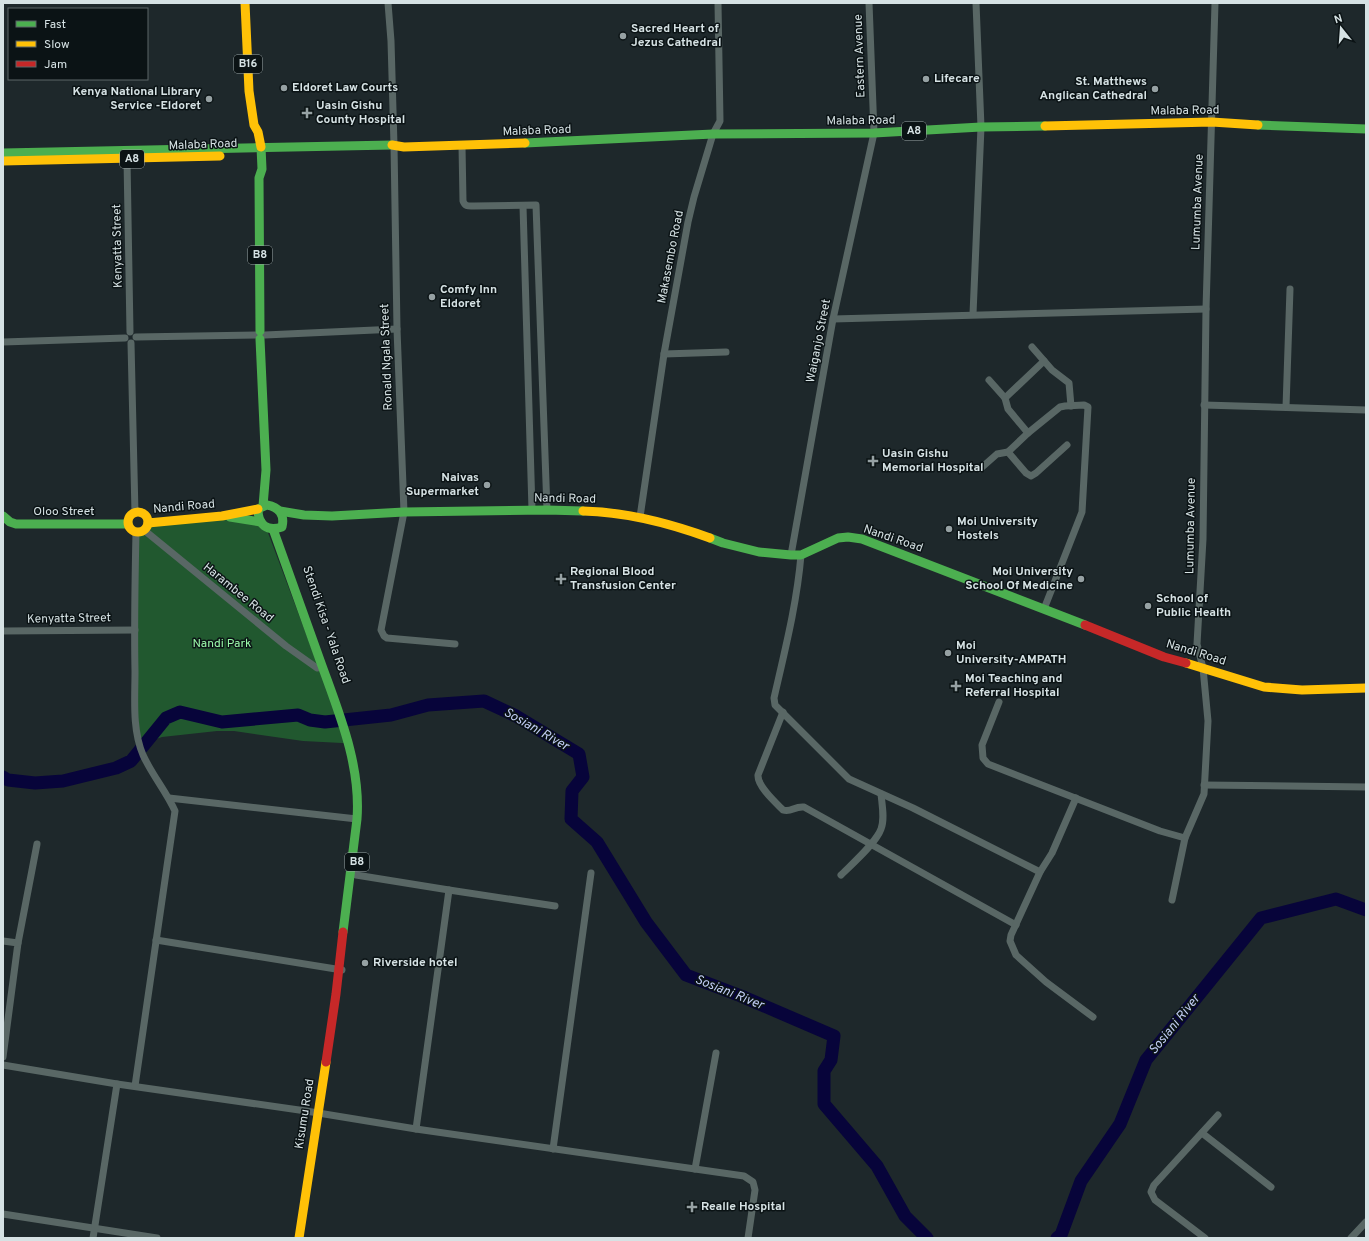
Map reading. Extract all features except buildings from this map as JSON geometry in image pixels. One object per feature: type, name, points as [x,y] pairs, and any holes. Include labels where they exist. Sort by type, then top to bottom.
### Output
[{"type":"main road","name":"B16","points":[[245,3],[250,91],[254,125],[251,134],[257,151]]},
{"type":"main road","name":"Malaba Road","points":[[3,161],[127,159],[257,151],[462,146],[714,134],[874,133],[981,127],[1212,122],[1288,127],[1366,129]]},
{"type":"main road","name":"A8","points":[[3,153],[257,151]]},
{"type":"main road","name":"B8","points":[[257,151],[262,169],[259,178],[260,335],[268,508]]},
{"type":"main road","name":"B8","points":[[260,522],[257,515],[268,508]]},
{"type":"main road","name":"B8","points":[[268,508],[283,516],[279,526],[322,667],[340,709]]},
{"type":"main road","name":"Nandi Road","points":[[143,528],[268,508],[304,515],[332,516],[404,512],[547,510],[594,511],[640,517],[682,528],[723,543],[758,552],[791,555],[801,555],[830,541],[848,537],[862,539],[1164,657],[1264,687],[1277,689],[1319,690],[1366,688]]},
{"type":"main road","points":[[138,512],[144,514],[148,520],[143,528],[131,529],[128,524],[130,516],[138,512]]},
{"type":"main road","name":"Nandi Road","points":[[279,526],[304,515]]},
{"type":"main road","name":"Oloo Street","points":[[3,516],[10,522],[16,524],[128,524]]},
{"type":"main road","name":"Nandi Road","points":[[222,516],[260,522]]},
{"type":"main road","points":[[260,522],[268,529],[279,526]]},
{"type":"main road","name":"Stendi Kisa - Yala Road","points":[[279,526],[322,648],[347,731],[355,773],[358,805],[357,819],[336,994]]},
{"type":"main road","name":"B8","points":[[340,970],[356,875],[362,810],[358,766],[347,731]]},
{"type":"main road","name":"Kisumu Road","points":[[299,1238],[336,994]]},
{"type":"street","name":"Ronald Ngala Street","points":[[388,3],[391,40],[397,329],[404,512],[381,627],[382,634],[387,638],[455,644]]},
{"type":"street","name":"Makasembo Road","points":[[640,517],[664,354],[688,222],[694,197],[714,134],[720,121],[718,3]]},
{"type":"street","name":"Eastern Avenue","points":[[869,3],[874,133]]},
{"type":"street","points":[[973,314],[981,127],[976,3]]},
{"type":"street","name":"Lumumba Avenue","points":[[1172,900],[1185,838],[1202,800],[1208,721],[1203,668],[1197,644],[1203,539],[1206,309],[1215,3]]},
{"type":"street","name":"Waiganjo Street","points":[[791,555],[833,319],[874,133]]},
{"type":"street","points":[[462,146],[464,204],[467,206],[536,205],[547,510]]},
{"type":"street","name":"Kenyatta Street","points":[[127,159],[135,513]]},
{"type":"street","points":[[523,206],[532,510]]},
{"type":"street","points":[[1286,407],[1290,289]]},
{"type":"street","points":[[833,319],[973,314],[1206,309]]},
{"type":"street","points":[[3,342],[130,337],[260,335],[397,329]]},
{"type":"street","points":[[1032,347],[1052,370],[1069,383],[1071,406]]},
{"type":"street","points":[[664,354],[726,352]]},
{"type":"street","points":[[1005,398],[1044,361]]},
{"type":"street","points":[[989,380],[1005,398],[1005,403],[1008,409],[1028,432]]},
{"type":"street","points":[[1204,405],[1366,410]]},
{"type":"street","points":[[980,469],[997,454],[1008,452],[1028,432],[1060,407],[1086,406],[1088,408],[1082,512],[1044,609]]},
{"type":"street","points":[[1008,452],[1026,473],[1031,476],[1067,445]]},
{"type":"street","points":[[135,1086],[175,810],[143,755],[137,733],[135,715],[134,630],[143,528]]},
{"type":"street","name":"Harambee Road","points":[[143,528],[286,646],[317,668],[322,667]]},
{"type":"street","points":[[801,555],[799,578],[774,698],[775,705],[845,776],[913,808],[1040,872]]},
{"type":"street","name":"Kenyatta Street","points":[[3,631],[134,630]]},
{"type":"street","points":[[999,702],[982,746],[983,758],[988,764],[1160,830],[1185,838]]},
{"type":"street","points":[[783,712],[758,775],[760,785],[783,810],[789,810],[798,806],[804,807],[1016,925]]},
{"type":"street","points":[[1204,785],[1366,787]]},
{"type":"street","points":[[841,875],[881,830],[881,794]]},
{"type":"street","points":[[169,798],[357,819]]},
{"type":"street","points":[[1076,798],[1052,853],[1040,872],[1010,941],[1016,955],[1046,982],[1093,1017]]},
{"type":"street","points":[[3,1057],[18,943],[37,844]]},
{"type":"street","points":[[553,1149],[591,873]]},
{"type":"street","points":[[356,875],[555,906]]},
{"type":"street","points":[[416,1129],[450,890]]},
{"type":"street","points":[[156,940],[340,970]]},
{"type":"street","points":[[3,941],[18,943]]},
{"type":"street","points":[[695,1169],[716,1053]]},
{"type":"street","points":[[3,1065],[117,1084],[416,1129],[744,1176],[753,1182],[755,1190],[748,1238]]},
{"type":"street","points":[[93,1238],[117,1084]]},
{"type":"street","points":[[1205,1238],[1155,1200],[1151,1192],[1154,1185],[1218,1115]]},
{"type":"street","points":[[1202,1133],[1271,1187]]},
{"type":"street","points":[[3,1214],[156,1238]]},
{"type":"street","points":[[1351,1238],[1366,1222]]},
{"type":"green space","name":"Nandi Park","points":[[223,517],[260,523],[267,530],[347,743],[303,741],[234,731],[217,731],[162,737],[153,740],[145,755],[138,733],[135,678],[138,533],[146,530],[149,524]]},
{"type":"waterway","name":"Sosiani River","points":[[3,777],[8,780],[35,783],[63,781],[116,768],[131,761],[166,718],[180,712],[222,722],[298,715],[310,720],[325,722],[391,715],[428,705],[484,701],[516,716],[579,754],[583,777],[572,791],[571,819],[597,842],[646,922],[686,975],[741,996],[834,1036],[831,1060],[824,1071],[824,1104],[877,1166],[905,1216],[927,1238]]},
{"type":"waterway","name":"Sosiani River","points":[[1057,1238],[1061,1235],[1081,1181],[1120,1124],[1146,1060],[1261,918],[1336,899],[1366,910]]},
{"type":"traffic: fast","points":[[1258,125],[1366,129]]},
{"type":"traffic: fast","points":[[525,143],[713,134],[874,133],[981,127],[1045,126]]},
{"type":"traffic: fast","points":[[3,153],[392,145]]},
{"type":"traffic: fast","points":[[260,331],[259,178],[262,169],[261,147]]},
{"type":"traffic: fast","points":[[260,339],[266,470],[263,506]]},
{"type":"traffic: fast","points":[[267,505],[280,512],[283,519],[282,527],[272,529],[264,526],[258,515],[258,509],[267,505]]},
{"type":"traffic: fast","points":[[280,511],[304,515],[332,516],[404,512],[547,510],[583,511]]},
{"type":"traffic: fast","points":[[3,516],[10,522],[16,524],[128,524]]},
{"type":"traffic: fast","points":[[230,517],[261,522]]},
{"type":"traffic: fast","points":[[273,529],[341,720],[356,779],[357,819],[343,932]]},
{"type":"traffic: fast","points":[[710,538],[723,543],[759,552],[791,555],[801,555],[838,538],[848,537],[862,539],[1085,625]]},
{"type":"traffic: slow","points":[[245,3],[249,91],[254,125],[258,132],[261,147]]},
{"type":"traffic: slow","points":[[1045,126],[1212,122],[1258,125]]},
{"type":"traffic: slow","points":[[392,145],[404,147],[525,143]]},
{"type":"traffic: slow","points":[[3,161],[220,156]]},
{"type":"traffic: slow","points":[[148,523],[222,516],[258,509]]},
{"type":"traffic: slow","points":[[583,511],[648,519],[710,538]]},
{"type":"traffic: slow","points":[[138,512],[145,515],[148,522],[145,529],[138,532],[131,529],[128,522],[131,515],[138,512]]},
{"type":"traffic: slow","points":[[1186,663],[1264,687],[1302,690],[1366,688]]},
{"type":"traffic: slow","points":[[299,1238],[326,1062]]},
{"type":"traffic: jam","points":[[1085,625],[1164,657],[1186,663]]},
{"type":"traffic: jam","points":[[326,1062],[343,932]]},
{"type":"place","name":"Sacred Heart of Jezus Cathedral","points":[[623,36]]},
{"type":"place","name":"Lifecare","points":[[926,79]]},
{"type":"place","name":"Eldoret Law Courts","points":[[284,88]]},
{"type":"place","name":"St. Matthews Anglican Cathedral","points":[[1155,89]]},
{"type":"place","name":"Kenya National Library Service -Eldoret","points":[[209,99]]},
{"type":"place","name":"Uasin Gishu County Hospital","points":[[307,113]]},
{"type":"place","name":"Comfy Inn Eldoret","points":[[432,297]]},
{"type":"place","name":"Uasin Gishu Memorial Hospital","points":[[873,461]]},
{"type":"place","name":"Naivas Supermarket","points":[[487,485]]},
{"type":"place","name":"Moi University Hostels","points":[[949,529]]},
{"type":"place","name":"Regional Blood Transfusion Center","points":[[561,579]]},
{"type":"place","name":"Moi University School Of Medicine","points":[[1081,579]]},
{"type":"place","name":"School of Public Health","points":[[1148,606]]},
{"type":"place","name":"Moi University-AMPATH","points":[[948,653]]},
{"type":"place","name":"Moi Teaching and Referral Hospital","points":[[956,686]]},
{"type":"place","name":"Riverside hotel","points":[[365,963]]},
{"type":"place","name":"Realle Hospital","points":[[692,1207]]}]
